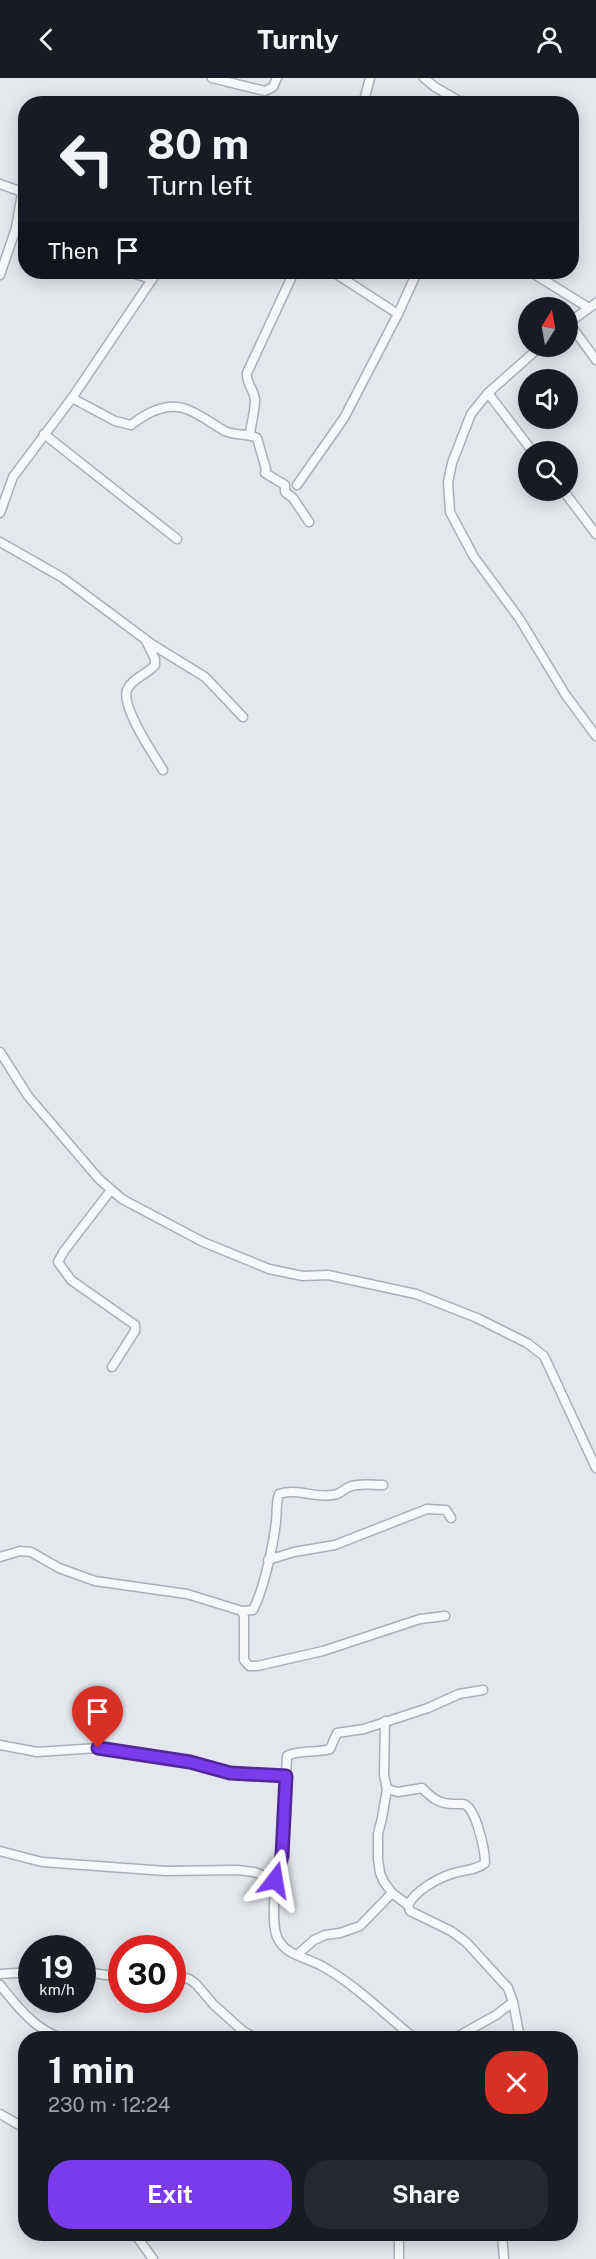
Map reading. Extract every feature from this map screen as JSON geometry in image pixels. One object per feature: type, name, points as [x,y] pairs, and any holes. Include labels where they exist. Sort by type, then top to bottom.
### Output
[{"type":"street","points":[[212,78],[265,92],[273,87],[277,78]]},
{"type":"street","points":[[365,96],[370,78]]},
{"type":"street","points":[[424,78],[436,82],[454,96]]},
{"type":"street","points":[[0,184],[18,191]]},
{"type":"street","points":[[0,275],[18,216]]},
{"type":"street","points":[[0,513],[14,477],[72,398],[151,279]]},
{"type":"street","points":[[250,435],[255,400],[246,381],[247,373],[291,279]]},
{"type":"street","points":[[344,279],[398,314]]},
{"type":"street","points":[[297,485],[344,418],[414,279]]},
{"type":"street","points":[[544,279],[592,305],[578,316]]},
{"type":"street","points":[[578,337],[596,360]]},
{"type":"street","points":[[529,357],[488,393],[471,414],[452,462],[448,482],[450,512],[474,557],[519,618],[565,694],[596,736]]},
{"type":"street","points":[[488,393],[525,441]]},
{"type":"street","points":[[72,398],[115,421],[131,425],[145,414],[164,409],[183,408],[229,432],[257,438],[266,469],[265,473],[285,485],[285,492],[293,498],[309,522]]},
{"type":"street","points":[[44,434],[177,539]]},
{"type":"street","points":[[571,501],[596,534]]},
{"type":"street","points":[[0,543],[63,578],[144,638],[205,677],[243,717]]},
{"type":"street","points":[[144,638],[155,659],[155,665],[131,684],[127,691],[127,698],[133,721],[163,770]]},
{"type":"street","points":[[0,1052],[28,1096],[99,1179],[122,1199],[203,1242],[269,1269],[303,1276],[328,1275],[416,1294],[508,1332],[528,1343],[544,1356],[596,1468]]},
{"type":"street","points":[[111,1190],[58,1262],[71,1280],[135,1325],[135,1331],[112,1367]]},
{"type":"street","points":[[0,1557],[20,1551],[31,1552],[59,1568],[95,1581],[187,1594],[242,1611],[253,1610],[268,1560],[279,1494],[288,1491],[332,1496],[354,1485],[383,1485]]},
{"type":"street","points":[[268,1560],[294,1552],[335,1545],[427,1509],[446,1510],[451,1518]]},
{"type":"street","points":[[242,1611],[244,1660],[249,1666],[323,1651],[420,1619],[445,1616]]},
{"type":"street","points":[[406,2031],[356,1990],[320,1965],[283,1946],[276,1937],[275,1880],[282,1856],[286,1756],[290,1753],[312,1753],[330,1749],[337,1733],[364,1729],[428,1708],[459,1694],[483,1690]]},
{"type":"street","points":[[385,1721],[384,1775],[387,1789],[376,1846],[380,1873],[392,1893],[408,1905],[410,1911],[451,1931],[466,1942],[508,1988],[519,2031]]},
{"type":"street","points":[[0,1745],[22,1751],[37,1752],[104,1748],[190,1762],[230,1773],[286,1776]]},
{"type":"street","points":[[387,1789],[398,1792],[422,1788],[432,1799],[442,1803],[469,1806],[475,1817],[485,1855],[486,1863],[479,1868],[451,1874],[436,1881],[415,1894],[408,1905]]},
{"type":"street","points":[[0,1851],[42,1862],[166,1871],[237,1870],[254,1872],[275,1880]]},
{"type":"street","points":[[297,1955],[314,1940],[352,1929],[364,1923],[392,1893]]},
{"type":"street","points":[[0,1974],[18,1973]]},
{"type":"street","points":[[186,1978],[243,2031]]},
{"type":"street","points":[[0,1985],[26,2016],[46,2031]]},
{"type":"street","points":[[467,2031],[496,2015],[513,2002]]},
{"type":"street","points":[[0,2114],[18,2124]]},
{"type":"street","points":[[140,2241],[153,2259]]},
{"type":"street","points":[[399,2241],[399,2259]]},
{"type":"street","points":[[503,2241],[504,2259]]},
{"type":"route","points":[[98,1748],[190,1762],[230,1773],[286,1776],[282,1856],[275,1880]]}]
